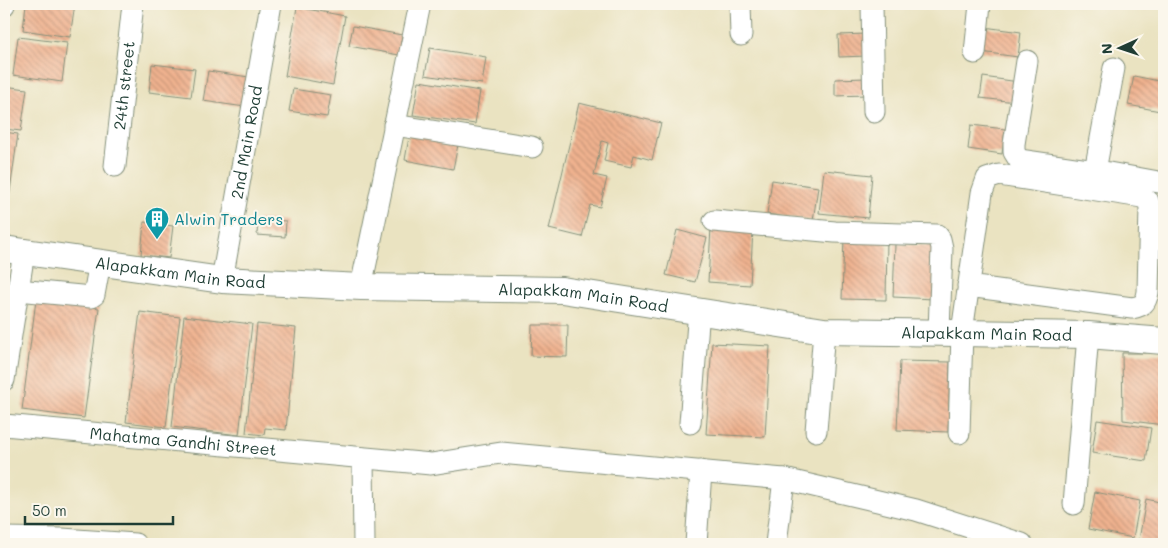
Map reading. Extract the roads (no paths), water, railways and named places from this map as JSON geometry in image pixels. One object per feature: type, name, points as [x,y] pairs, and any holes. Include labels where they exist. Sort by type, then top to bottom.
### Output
[{"type":"main road","name":"Alapakkam Main Road","points":[[14,250],[222,280],[361,287],[562,290],[824,331],[1088,335],[1164,341]]},
{"type":"street","name":"24th street","points":[[115,166],[133,4]]},
{"type":"street","name":"2nd Main Road","points":[[222,280],[271,4]]},
{"type":"street","points":[[361,287],[420,4]]},
{"type":"street","points":[[740,4],[741,35]]},
{"type":"street","points":[[872,4],[874,112]]},
{"type":"street","points":[[975,53],[980,4]]},
{"type":"street","points":[[1027,61],[1014,144],[1014,152],[1019,160],[1164,183]]},
{"type":"street","points":[[1095,171],[1114,68]]},
{"type":"street","points":[[394,125],[532,147]]},
{"type":"street","points":[[950,332],[968,286],[984,183],[990,177],[999,175],[1142,197],[1148,201],[1150,207],[1148,292],[1146,302],[1140,307],[1132,308],[968,286]]},
{"type":"street","points":[[714,221],[836,232],[937,235],[942,248],[959,433]]},
{"type":"street","points":[[4,380],[18,290],[14,250]]},
{"type":"street","points":[[18,290],[91,297],[94,295],[100,262]]},
{"type":"street","points":[[690,423],[699,310]]},
{"type":"street","points":[[816,432],[824,331]]},
{"type":"street","points":[[1074,504],[1088,335]]},
{"type":"street","name":"Mahatma Gandhi Street","points":[[4,425],[431,464],[501,453],[784,479],[916,510],[1022,544]]},
{"type":"street","points":[[363,458],[364,544]]},
{"type":"street","points":[[696,544],[701,471]]},
{"type":"street","points":[[776,544],[784,479]]},
{"type":"street","points":[[4,538],[135,544]]},
{"type":"place","name":"Alwin Traders","points":[[157,240]]}]
